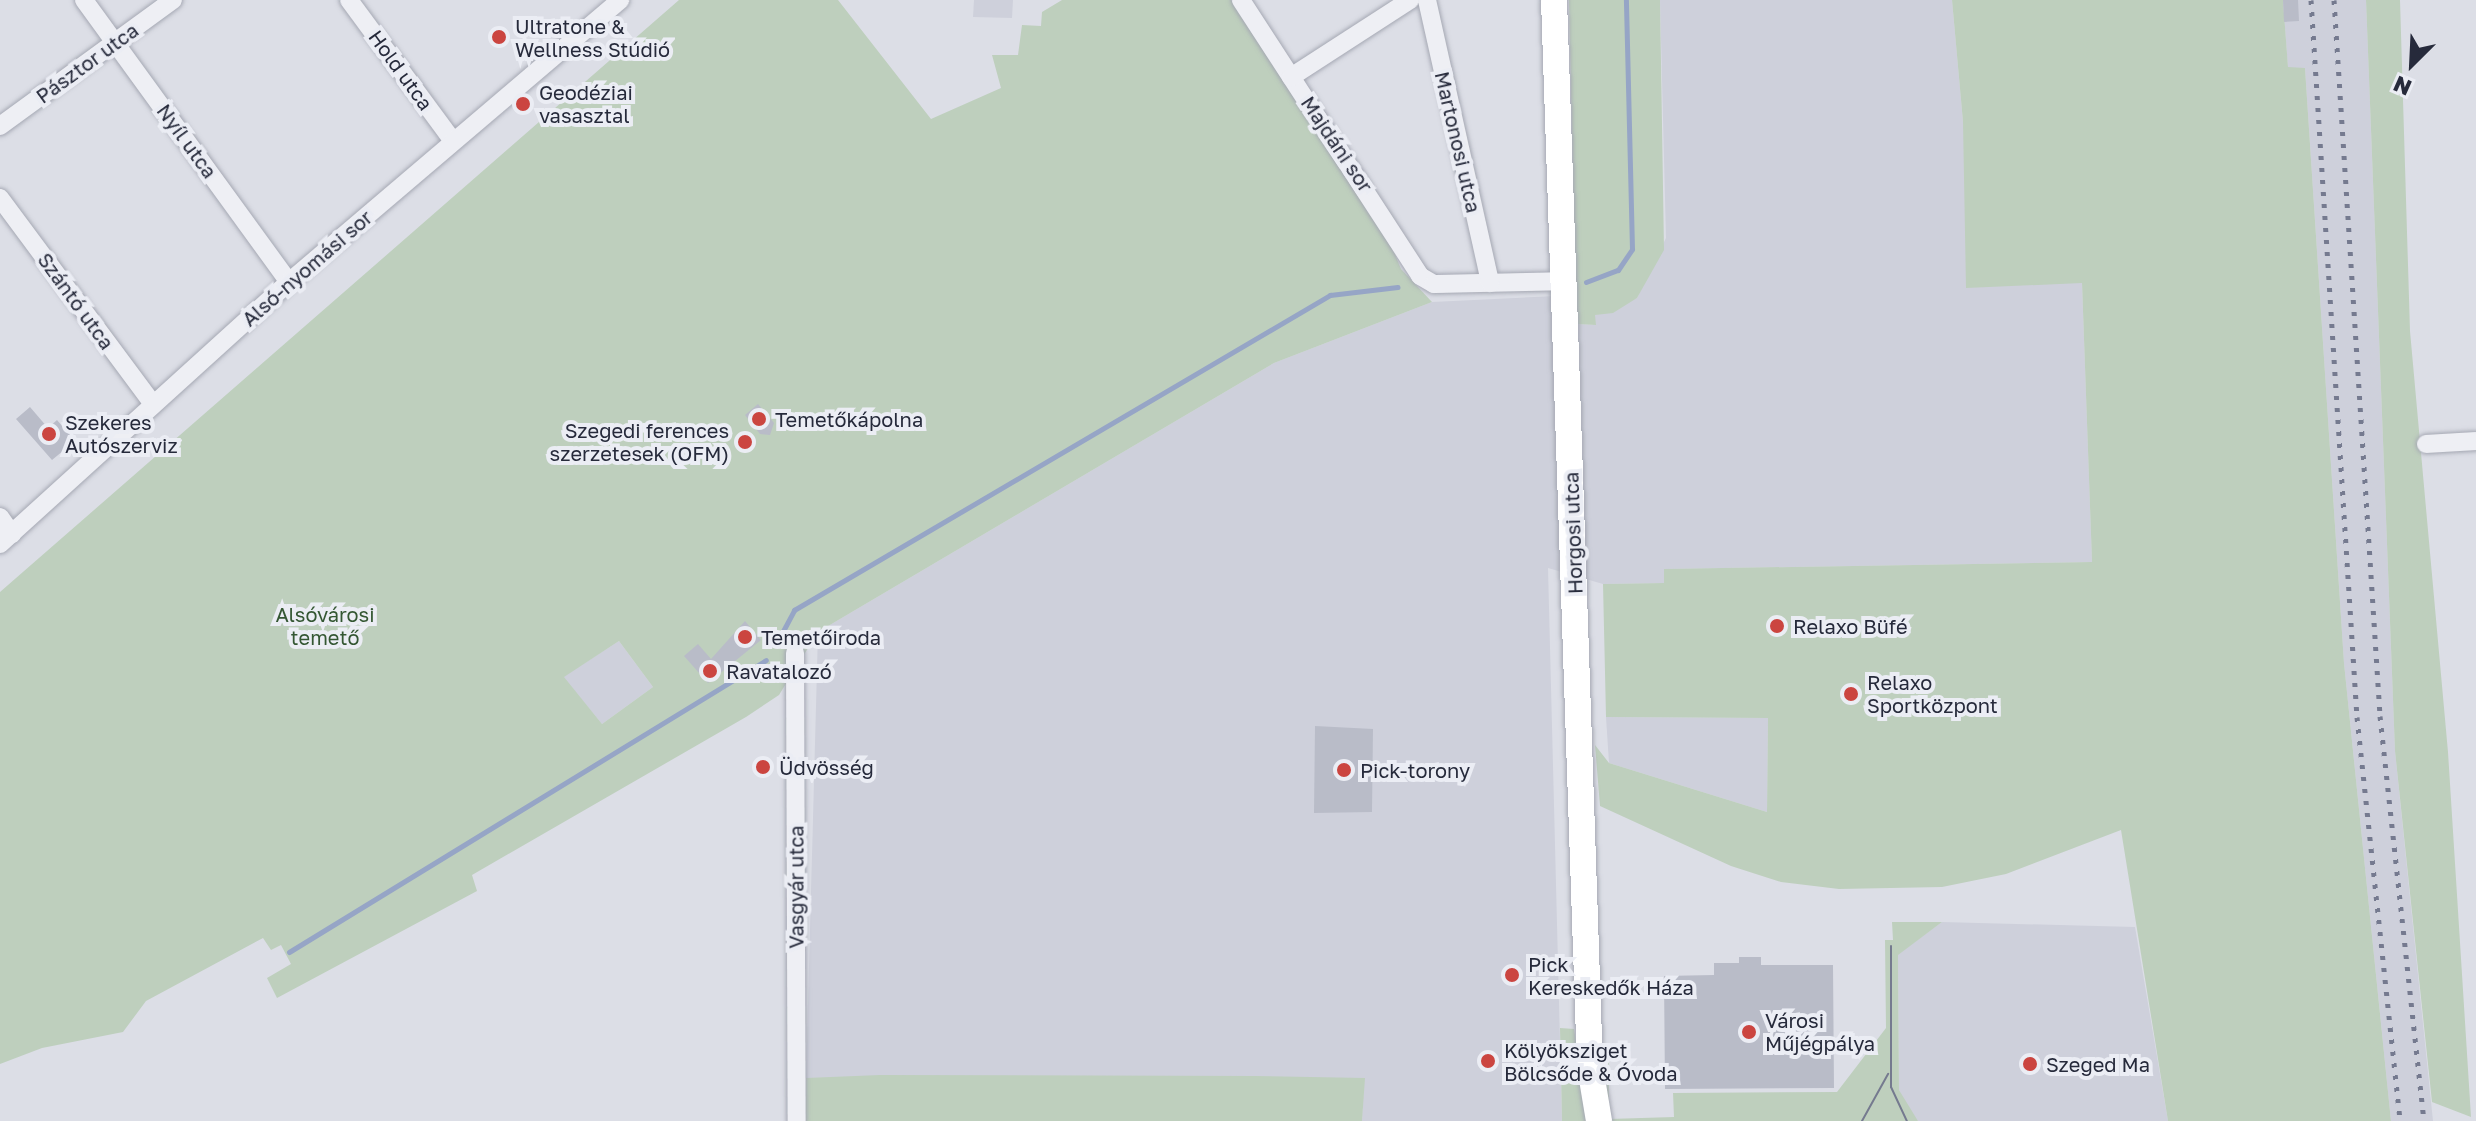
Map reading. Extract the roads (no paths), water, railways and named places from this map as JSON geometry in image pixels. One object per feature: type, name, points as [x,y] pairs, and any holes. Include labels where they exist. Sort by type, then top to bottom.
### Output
[{"type":"street","name":"Nyíl utca","points":[[84,0],[289,282]]},
{"type":"street","name":"Pásztor utca","points":[[0,126],[173,0]]},
{"type":"street","name":"Hold utca","points":[[349,0],[453,141]]},
{"type":"street","name":"Majdáni sor","points":[[1241,0],[1414,270],[1434,284],[1490,283]]},
{"type":"street","points":[[1291,77],[1410,0]]},
{"type":"street","name":"Martonosi utca","points":[[1427,0],[1490,283]]},
{"type":"street","name":"Horgosi utca","points":[[1554,0],[1590,1067],[1599,1121]]},
{"type":"street","name":"Alsó-nyomási sor","points":[[6,539],[289,282],[616,1]]},
{"type":"street","name":"Szántó utca","points":[[0,198],[153,404]]},
{"type":"street","points":[[1490,283],[1562,281]]},
{"type":"street","points":[[2426,444],[2476,441]]},
{"type":"street","points":[[0,517],[6,539]]},
{"type":"street","name":"Vasgyár utca","points":[[795,653],[797,1121]]},
{"type":"street","name":"Horgosi utca","points":[[1584,1121],[1590,1067]]},
{"type":"waterway","points":[[1586,282],[1618,270],[1632,249],[1626,0]]},
{"type":"waterway","points":[[783,631],[794,610],[1330,295],[1398,287]]},
{"type":"waterway","points":[[289,952],[766,660]]},
{"type":"tram line","points":[[1891,946],[1891,1087],[1907,1121]]},
{"type":"tram line","points":[[1862,1121],[1888,1074]]},
{"type":"railway","points":[[2311,0],[2357,717],[2400,1121]]},
{"type":"railway","points":[[2334,0],[2380,716],[2424,1121]]},
{"type":"place","name":"Ultratone & Wellness Stúdió","points":[[499,37]]},
{"type":"place","name":"Geodéziai vasasztal","points":[[523,104]]},
{"type":"place","name":"Temetőkápolna","points":[[759,419]]},
{"type":"place","name":"Szekeres Autószerviz","points":[[49,434]]},
{"type":"place","name":"Szegedi ferences szerzetesek (OFM)","points":[[745,442]]},
{"type":"place","name":"Relaxo Büfé","points":[[1777,626]]},
{"type":"place","name":"Temetőiroda","points":[[745,637]]},
{"type":"place","name":"Ravatalozó","points":[[710,671]]},
{"type":"place","name":"Relaxo Sportközpont","points":[[1851,694]]},
{"type":"place","name":"Üdvösség","points":[[763,767]]},
{"type":"place","name":"Pick-torony","points":[[1344,770]]},
{"type":"place","name":"Pick Kereskedők Háza","points":[[1512,975]]},
{"type":"place","name":"Városi Műjégpálya","points":[[1749,1032]]},
{"type":"place","name":"Kölyöksziget Bölcsőde & Óvoda","points":[[1488,1061]]},
{"type":"place","name":"Szeged Ma","points":[[2030,1064]]},
{"type":"park label","name":"Alsóvárosi temető","points":[[325,626]]}]
